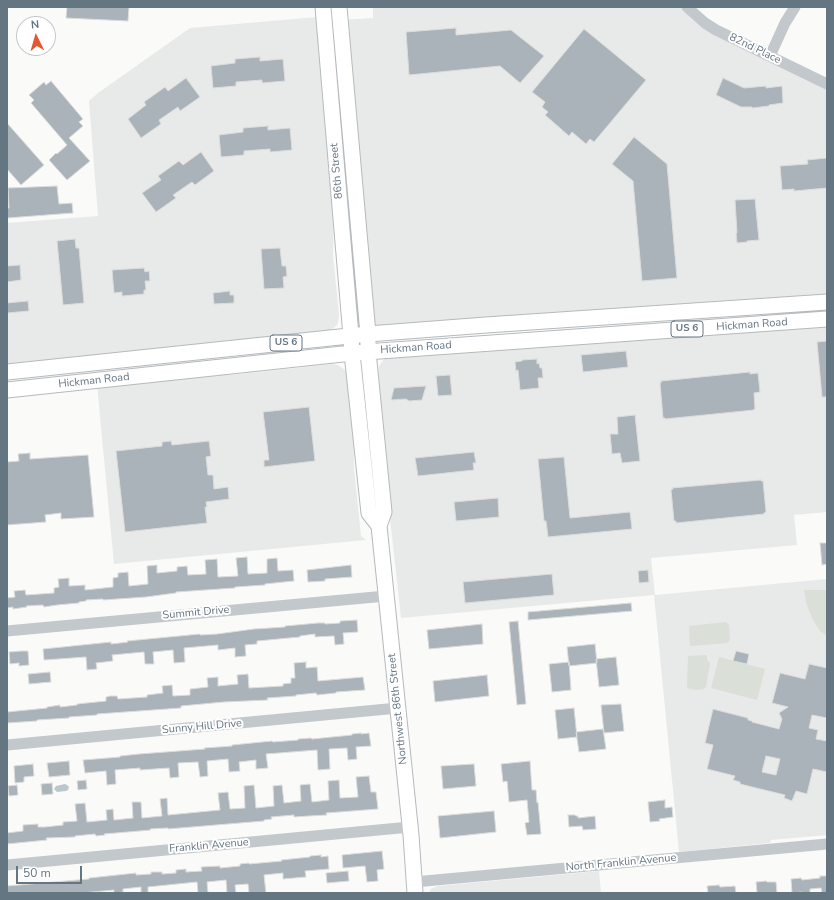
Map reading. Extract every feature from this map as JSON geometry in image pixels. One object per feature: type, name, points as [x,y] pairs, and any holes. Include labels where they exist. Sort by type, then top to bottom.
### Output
[{"type":"main road","name":"86th Street","points":[[323,7],[351,336]]},
{"type":"main road","name":"86th Street","points":[[339,7],[368,334]]},
{"type":"main road","name":"Hickman Road","points":[[7,372],[368,334],[827,302]]},
{"type":"main road","name":"Hickman Road","points":[[7,390],[352,353],[827,319]]},
{"type":"main road","name":"Northwest 86th Street","points":[[368,334],[368,352],[384,512],[379,526],[415,888]]},
{"type":"main road","name":"Northwest 86th Street","points":[[351,336],[369,513],[379,526]]},
{"type":"street","name":"82nd Place","points":[[687,7],[704,23],[716,30],[827,84]]},
{"type":"street","points":[[770,56],[785,23],[795,7]]},
{"type":"street","name":"Summit Drive","points":[[7,631],[386,596]]},
{"type":"street","name":"Sunny Hill Drive","points":[[7,745],[398,708]]},
{"type":"street","name":"Franklin Avenue","points":[[7,865],[410,827]]},
{"type":"street","name":"North Franklin Avenue","points":[[415,888],[827,844]]},
{"type":"shaded area","points":[[373,7],[687,7],[691,12],[827,84],[827,302],[368,334],[340,20],[373,18]]},
{"type":"shaded area","points":[[317,17],[334,220],[333,255],[339,315],[336,326],[329,331],[7,367],[7,223],[98,216],[89,101],[98,93],[190,28]]},
{"type":"shaded area","points":[[827,324],[827,512],[794,515],[797,545],[651,558],[655,595],[827,579],[827,835],[771,840],[770,843],[679,852],[654,595],[401,618],[386,482],[385,442],[378,371],[379,366],[385,358]]},
{"type":"shaded area","points":[[332,364],[338,365],[345,370],[349,377],[353,418],[354,467],[361,536],[366,540],[114,564],[97,385],[184,375],[231,375]]},
{"type":"shaded area","points":[[804,590],[827,590],[827,636],[820,631],[812,618],[806,602]]},
{"type":"shaded area","points":[[726,622],[729,625],[730,640],[727,643],[690,646],[689,626]]},
{"type":"shaded area","points":[[706,655],[707,660],[710,663],[706,687],[697,690],[690,689],[687,687],[688,656]]},
{"type":"shaded area","points":[[719,657],[765,669],[757,700],[711,688]]},
{"type":"shaded area","points":[[65,784],[69,787],[66,791],[57,792],[54,789],[56,786]]},
{"type":"shaded area","points":[[599,871],[601,893],[429,893],[431,889],[438,886]]},
{"type":"building","points":[[67,7],[129,7],[128,21],[66,18]]},
{"type":"building","points":[[456,28],[456,35],[511,30],[544,56],[520,83],[500,66],[409,75],[406,32]]},
{"type":"building","points":[[584,29],[646,80],[594,142],[590,139],[586,144],[572,132],[569,136],[545,115],[548,112],[542,107],[545,102],[532,92]]},
{"type":"building","points":[[260,57],[260,61],[283,59],[285,81],[262,83],[262,80],[236,82],[236,86],[213,88],[211,66],[235,63],[235,59]]},
{"type":"building","points":[[186,78],[200,97],[180,111],[178,107],[159,120],[161,124],[141,138],[128,119],[146,105],[144,102],[165,87],[168,91]]},
{"type":"building","points":[[723,78],[744,88],[782,86],[783,103],[752,108],[741,107],[716,95]]},
{"type":"building","points":[[51,81],[83,119],[79,122],[83,126],[69,138],[90,161],[67,180],[49,160],[67,145],[31,103],[34,100],[29,95],[44,82],[46,85]]},
{"type":"building","points":[[7,123],[44,165],[21,185],[7,169]]},
{"type":"building","points":[[268,126],[268,130],[290,128],[292,150],[270,152],[270,149],[244,151],[244,155],[221,157],[219,135],[243,132],[243,128]]},
{"type":"building","points":[[634,137],[667,164],[677,278],[642,281],[633,181],[612,164]]},
{"type":"building","points":[[201,152],[214,171],[195,185],[192,182],[173,195],[176,198],[156,212],[142,193],[161,180],[158,176],[179,161],[183,165]]},
{"type":"building","points":[[827,158],[827,188],[794,191],[794,189],[782,190],[780,166],[808,164],[807,160]]},
{"type":"building","points":[[57,186],[59,204],[72,203],[73,213],[7,218],[7,208],[9,208],[8,188]]},
{"type":"building","points":[[755,199],[759,240],[737,243],[735,200]]},
{"type":"building","points":[[75,239],[76,248],[79,248],[84,303],[63,305],[57,241]]},
{"type":"building","points":[[280,248],[282,266],[286,266],[287,276],[283,277],[284,288],[264,289],[261,249]]},
{"type":"building","points":[[20,265],[21,280],[7,282],[7,266]]},
{"type":"building","points":[[144,268],[145,272],[149,271],[150,281],[145,281],[146,290],[144,290],[144,294],[122,296],[122,292],[114,293],[112,270]]},
{"type":"building","points":[[230,291],[230,295],[234,295],[234,303],[214,304],[213,293]]},
{"type":"building","points":[[28,301],[29,311],[7,313],[7,303]]},
{"type":"building","points":[[827,341],[827,397],[822,397],[817,342]]},
{"type":"building","points":[[626,351],[628,367],[583,372],[581,355]]},
{"type":"building","points":[[537,359],[537,364],[539,363],[540,368],[542,368],[543,378],[538,378],[539,388],[520,390],[518,370],[516,371],[515,362]]},
{"type":"building","points":[[750,372],[750,374],[758,373],[760,392],[754,393],[754,410],[663,418],[661,381]]},
{"type":"building","points":[[450,375],[452,395],[438,396],[436,376]]},
{"type":"building","points":[[426,386],[422,400],[391,400],[394,388]]},
{"type":"building","points":[[309,407],[315,461],[264,467],[264,460],[269,460],[263,412]]},
{"type":"building","points":[[635,415],[640,461],[622,463],[620,453],[612,454],[610,434],[618,434],[617,417]]},
{"type":"building","points":[[171,441],[172,445],[209,441],[211,456],[206,457],[208,475],[213,475],[214,489],[228,487],[229,499],[206,502],[207,507],[205,507],[207,523],[125,532],[116,451],[162,446],[162,442]]},
{"type":"building","points":[[474,452],[476,463],[473,463],[474,470],[418,476],[415,458]]},
{"type":"building","points":[[30,453],[30,459],[88,455],[94,517],[61,519],[61,513],[45,515],[46,522],[7,525],[7,462],[19,461],[18,454]]},
{"type":"building","points":[[564,457],[570,518],[630,512],[632,529],[548,537],[546,521],[544,521],[538,459]]},
{"type":"building","points":[[763,481],[766,512],[764,514],[676,523],[676,521],[674,521],[672,488]]},
{"type":"building","points":[[498,498],[499,517],[456,521],[454,502]]},
{"type":"building","points":[[820,543],[827,543],[827,564],[822,565]]},
{"type":"building","points":[[247,557],[248,574],[267,573],[267,559],[277,558],[278,571],[293,570],[294,581],[235,588],[176,592],[146,597],[86,600],[79,603],[44,607],[43,605],[26,606],[27,607],[13,609],[13,607],[7,608],[7,598],[15,597],[14,591],[25,590],[26,595],[54,593],[54,588],[59,587],[58,579],[69,578],[69,586],[85,585],[85,590],[113,587],[113,578],[118,577],[118,573],[128,572],[129,586],[148,584],[147,566],[157,565],[157,573],[177,571],[177,567],[187,566],[188,575],[206,574],[205,560],[217,559],[218,577],[238,576],[236,558]]},
{"type":"building","points":[[351,565],[352,577],[308,582],[307,570]]},
{"type":"building","points":[[648,570],[649,582],[639,583],[638,571]]},
{"type":"building","points":[[552,574],[554,595],[465,603],[463,582]]},
{"type":"building","points":[[631,603],[632,611],[528,620],[528,612]]},
{"type":"building","points":[[357,620],[358,632],[343,633],[344,644],[335,645],[334,636],[315,637],[315,634],[257,641],[257,644],[245,645],[246,656],[235,657],[235,648],[218,650],[218,645],[184,648],[185,662],[174,663],[173,650],[153,652],[154,664],[145,664],[144,652],[112,655],[113,661],[96,663],[97,669],[87,670],[86,657],[44,660],[43,649],[111,642],[111,644],[200,634],[217,634],[318,623],[340,623],[340,621]]},
{"type":"building","points":[[518,621],[526,704],[517,705],[509,622]]},
{"type":"building","points":[[482,624],[483,644],[429,649],[427,630]]},
{"type":"building","points":[[595,644],[597,663],[569,666],[567,647]]},
{"type":"building","points":[[28,651],[29,665],[19,666],[19,663],[10,664],[9,652]]},
{"type":"building","points":[[736,651],[749,654],[747,664],[733,661]]},
{"type":"building","points":[[616,657],[619,685],[599,687],[596,659]]},
{"type":"building","points":[[306,662],[306,668],[317,667],[318,681],[363,677],[365,690],[317,695],[316,693],[267,698],[268,700],[224,702],[181,706],[181,708],[97,714],[7,723],[7,712],[106,701],[106,697],[110,696],[117,696],[118,699],[147,697],[147,695],[163,693],[162,686],[172,685],[173,696],[190,695],[190,689],[208,687],[207,678],[218,677],[218,686],[238,684],[237,675],[248,674],[249,688],[283,686],[283,684],[291,683],[291,678],[295,678],[294,663]]},
{"type":"building","points":[[569,662],[571,690],[552,692],[549,664]]},
{"type":"building","points":[[809,664],[827,668],[827,718],[812,715],[809,728],[818,730],[816,739],[827,741],[827,772],[813,769],[807,794],[796,791],[792,801],[784,798],[785,795],[740,784],[740,782],[733,780],[735,776],[707,769],[713,745],[705,743],[713,709],[748,718],[748,720],[752,722],[779,729],[782,719],[779,713],[788,707],[772,703],[780,673],[805,679]],"holes":[[[766,756],[780,759],[776,775],[762,772]]]},
{"type":"building","points":[[50,672],[51,682],[29,684],[28,674]]},
{"type":"building","points":[[487,675],[489,696],[435,702],[433,681]]},
{"type":"building","points":[[621,704],[624,731],[604,733],[601,705]]},
{"type":"building","points":[[574,708],[577,737],[558,739],[555,710]]},
{"type":"building","points":[[603,729],[606,749],[579,752],[576,732]]},
{"type":"building","points":[[369,733],[371,746],[356,747],[357,759],[348,760],[347,748],[329,749],[330,769],[318,770],[317,750],[266,754],[268,768],[256,769],[256,760],[239,762],[240,771],[229,772],[228,759],[207,761],[208,776],[200,777],[198,762],[178,763],[179,777],[170,778],[169,768],[115,770],[116,784],[107,785],[106,771],[85,773],[83,760],[205,749],[204,748],[272,741],[312,739]]},
{"type":"building","points":[[69,761],[70,775],[49,777],[47,763]]},
{"type":"building","points":[[530,761],[532,790],[536,790],[541,834],[527,835],[525,823],[529,822],[527,800],[509,802],[507,781],[503,782],[501,764]]},
{"type":"building","points":[[33,764],[34,776],[24,777],[24,782],[15,783],[14,766]]},
{"type":"building","points":[[474,764],[476,786],[443,789],[441,766]]},
{"type":"building","points":[[369,776],[371,792],[376,792],[378,809],[326,813],[327,815],[271,817],[272,819],[264,821],[168,829],[150,829],[151,830],[96,836],[95,834],[75,837],[46,838],[47,840],[7,844],[7,833],[23,831],[23,825],[38,824],[38,827],[45,827],[63,825],[63,822],[77,821],[75,804],[85,803],[87,822],[107,820],[106,810],[113,809],[114,820],[133,818],[132,802],[141,802],[142,818],[162,816],[160,799],[167,798],[168,815],[220,810],[218,793],[228,792],[230,809],[245,808],[244,786],[254,785],[256,808],[274,806],[273,786],[282,785],[284,803],[301,801],[300,785],[310,784],[312,802],[329,800],[328,781],[339,780],[340,798],[358,797],[356,777]]},
{"type":"building","points":[[86,780],[87,789],[78,790],[77,781]]},
{"type":"building","points":[[52,783],[53,794],[42,795],[41,784]]},
{"type":"building","points":[[17,785],[18,795],[9,796],[8,786]]},
{"type":"building","points":[[665,800],[665,808],[672,807],[673,817],[650,822],[648,802]]},
{"type":"building","points":[[494,811],[496,832],[440,838],[438,816]]},
{"type":"building","points":[[568,815],[575,815],[578,816],[578,818],[595,816],[596,829],[583,830],[582,826],[569,827]]},
{"type":"building","points":[[382,851],[384,869],[377,870],[378,881],[367,882],[365,866],[343,868],[342,855]]},
{"type":"building","points":[[321,855],[321,857],[328,856],[329,869],[305,871],[306,877],[283,879],[283,873],[264,875],[266,893],[249,893],[248,884],[235,885],[236,893],[227,893],[226,880],[207,882],[208,893],[198,893],[197,882],[148,887],[148,893],[141,893],[141,887],[123,889],[123,892],[114,893],[114,890],[81,893],[7,893],[7,886],[89,879],[136,873],[136,875],[151,874],[151,872],[162,872],[162,874],[176,873],[176,870],[186,869],[186,872],[202,871],[201,867],[220,866],[220,868],[240,866],[240,864],[282,861],[281,860]]},
{"type":"building","points":[[348,871],[349,881],[327,883],[326,873]]},
{"type":"building","points":[[820,876],[827,876],[827,893],[822,893],[821,888],[810,889],[810,893],[792,893],[791,879],[801,878],[802,880],[820,878]]},
{"type":"building","points":[[756,882],[776,882],[777,893],[757,893]]},
{"type":"building","points":[[719,885],[720,887],[735,886],[736,893],[708,893],[707,886]]}]
